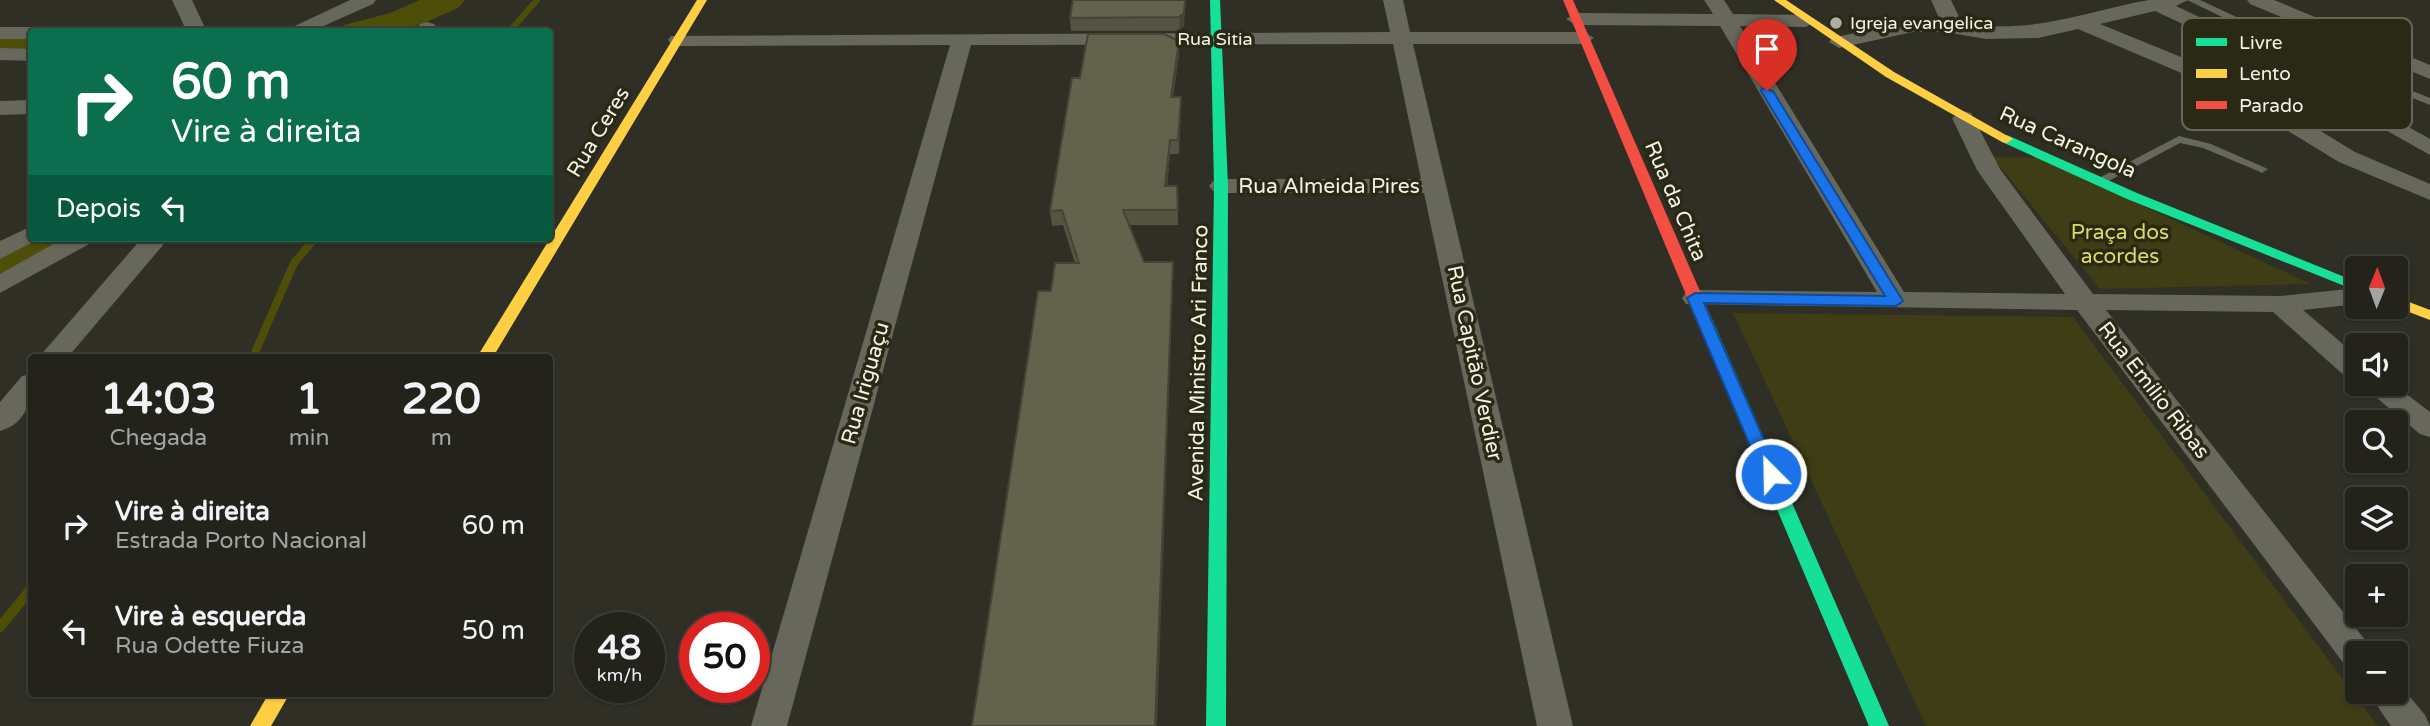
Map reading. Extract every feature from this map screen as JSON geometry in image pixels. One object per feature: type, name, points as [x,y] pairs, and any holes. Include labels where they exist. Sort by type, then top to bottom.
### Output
[{"type":"main road","name":"Rua Ceres","points":[[487,354],[702,0]]},
{"type":"main road","name":"Avenida Ministro Ari Franco","points":[[1215,0],[1221,186],[1216,726]]},
{"type":"main road","name":"Rua da Chita","points":[[1568,0],[1879,726]]},
{"type":"main road","name":"Rua Carangola","points":[[1779,0],[1806,21],[1963,118],[2101,180],[2345,282]]},
{"type":"main road","points":[[2408,307],[2430,315]]},
{"type":"main road","points":[[260,726],[278,697]]},
{"type":"street","points":[[183,0],[195,28]]},
{"type":"street","points":[[301,28],[366,0]]},
{"type":"street","name":"Rua Capitão Verdier","points":[[1393,0],[1437,186],[1555,726]]},
{"type":"street","points":[[1941,0],[1954,28]]},
{"type":"street","points":[[1839,42],[1913,26],[2014,33],[2083,24],[2178,0]]},
{"type":"street","points":[[2257,0],[2300,18]]},
{"type":"street","points":[[2155,4],[2185,18]]},
{"type":"street","points":[[1719,10],[1896,301]]},
{"type":"street","name":"Rua Sitia","points":[[678,40],[1402,38],[1580,29],[1719,10],[1806,21]]},
{"type":"street","points":[[2083,24],[2182,65]]},
{"type":"street","points":[[0,33],[28,33]]},
{"type":"street","name":"Rua Iriguaçu","points":[[769,726],[962,40]]},
{"type":"street","points":[[0,54],[28,55]]},
{"type":"street","points":[[2412,65],[2430,73]]},
{"type":"street","points":[[0,108],[28,107]]},
{"type":"street","name":"Rua Emílio Ribas","points":[[1963,118],[1989,170],[2085,302],[2346,641]]},
{"type":"street","points":[[2303,130],[2347,157],[2430,194]]},
{"type":"street","points":[[2399,130],[2430,148]]},
{"type":"street","name":"Rua Almeida Pires","points":[[1221,186],[1437,186]]},
{"type":"street","points":[[0,251],[28,235]]},
{"type":"street","points":[[0,285],[75,242]]},
{"type":"street","points":[[56,354],[153,242]]},
{"type":"street","points":[[1695,298],[2280,304],[2345,297]]},
{"type":"street","points":[[2280,304],[2345,361]]},
{"type":"street","points":[[0,421],[18,390]]},
{"type":"street","points":[[2390,396],[2430,427]]},
{"type":"street","points":[[2395,704],[2412,726]]},
{"type":"lane","points":[[2192,0],[2230,18]]},
{"type":"lane","points":[[2412,95],[2430,102]]},
{"type":"lane","points":[[2101,180],[2179,139],[2207,146],[2262,169]]},
{"type":"green space","name":"Praça dos acordes","points":[[1992,157],[2040,158],[2311,284],[2100,289]]},
{"type":"green space","points":[[1733,313],[2073,317],[2345,682],[2345,704],[2362,704],[2378,726],[1926,726]]},
{"type":"building","points":[[1073,0],[1185,0],[1184,13],[1179,17],[1070,18]]},
{"type":"building","points":[[1088,34],[1164,34],[1179,41],[1171,97],[1181,97],[1178,140],[1170,140],[1165,186],[1177,186],[1178,210],[1123,210],[1144,262],[1173,262],[1155,726],[972,726],[1038,291],[1051,291],[1055,263],[1079,263],[1062,210],[1050,211],[1072,78],[1080,78]]},
{"type":"waterway","points":[[373,28],[402,21],[448,0]]},
{"type":"waterway","points":[[512,28],[537,0]]},
{"type":"waterway","points":[[0,46],[28,46]]},
{"type":"waterway","points":[[0,271],[46,242]]},
{"type":"waterway","points":[[254,354],[294,263],[312,242]]},
{"type":"waterway","points":[[0,627],[28,593]]},
{"type":"traffic: fast","points":[[1215,0],[1221,186],[1216,726]]},
{"type":"traffic: fast","points":[[2007,139],[2132,196],[2345,282]]},
{"type":"traffic: fast","points":[[1705,321],[1879,726]]},
{"type":"traffic: slow","points":[[487,354],[702,0]]},
{"type":"traffic: slow","points":[[1779,0],[1890,74],[2007,139]]},
{"type":"traffic: slow","points":[[2408,307],[2430,315]]},
{"type":"traffic: slow","points":[[260,726],[278,697]]},
{"type":"traffic: jam","points":[[1568,0],[1705,321]]},
{"type":"place","name":"Igreja evangelica","points":[[1836,23]]},
{"type":"route","points":[[1767,91],[1896,301],[1695,298],[1771,474]]}]
